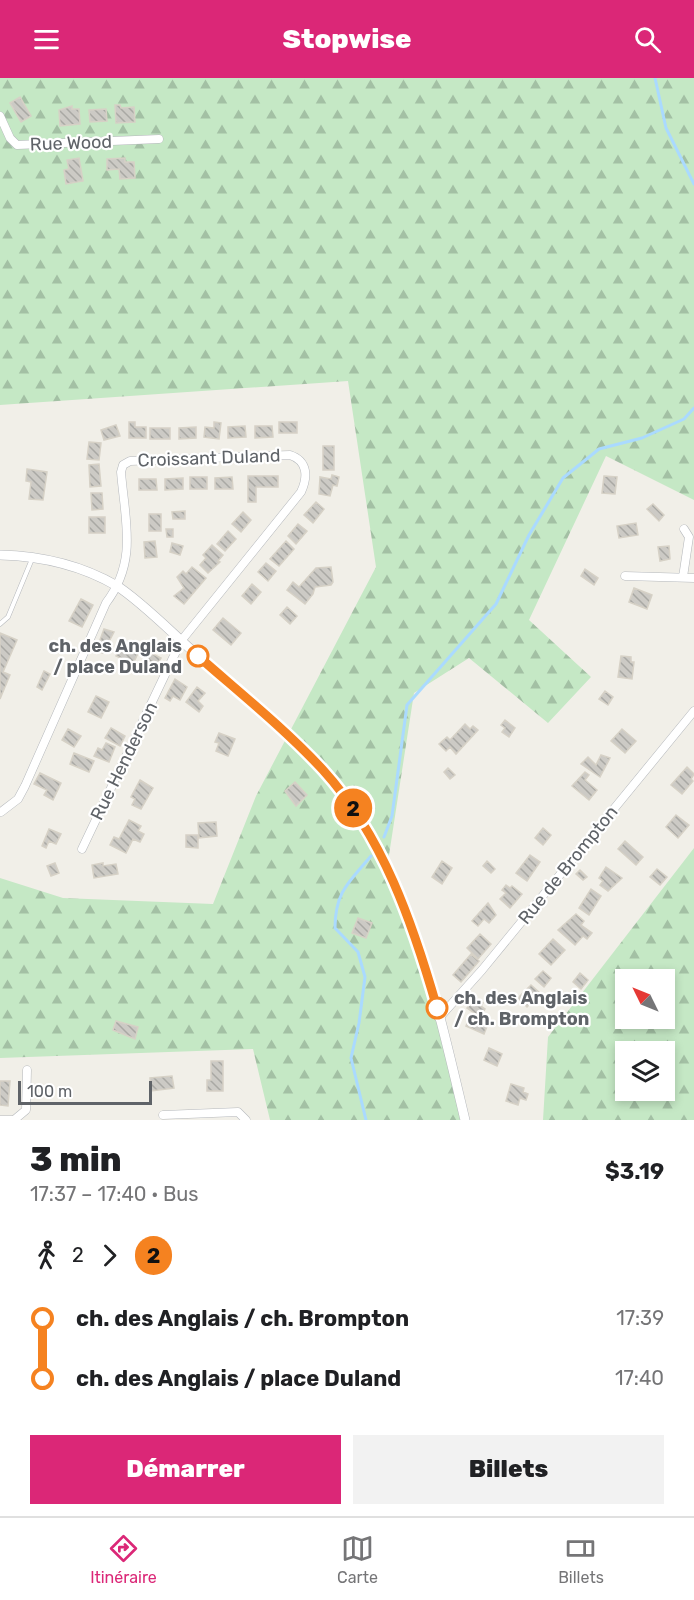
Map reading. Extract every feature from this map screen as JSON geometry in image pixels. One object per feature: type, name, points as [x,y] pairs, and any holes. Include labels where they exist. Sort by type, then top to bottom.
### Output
[{"type":"street","name":"Rue Wood","points":[[0,116],[10,138],[17,145],[159,139]]},
{"type":"street","name":"Croissant Duland","points":[[118,587],[127,549],[121,472],[123,465],[130,460],[290,455],[299,458],[307,481],[301,492],[182,641]]},
{"type":"street","points":[[683,577],[688,537],[684,529]]},
{"type":"street","points":[[0,555],[33,556],[81,570],[118,587],[182,641],[324,771],[355,811],[385,865],[409,916],[439,1018],[465,1120]]},
{"type":"street","points":[[625,576],[694,578]]},
{"type":"street","points":[[1,812],[18,799],[25,786],[106,603],[118,587]]},
{"type":"street","name":"Rue Henderson","points":[[82,849],[182,641]]},
{"type":"street","name":"Rue de Brompton","points":[[439,1018],[482,970],[694,711]]},
{"type":"street","points":[[0,1120],[14,1120],[26,1110],[27,1070]]},
{"type":"street","points":[[163,1115],[238,1112],[246,1120]]},
{"type":"lane","points":[[0,624],[8,618],[33,556]]},
{"type":"green space","points":[[0,78],[694,78],[694,500],[606,456],[529,620],[591,677],[548,723],[469,658],[414,693],[387,868],[434,1010],[461,1120],[270,1120],[253,1049],[0,1058],[0,878],[63,898],[213,904],[256,796],[376,567],[348,381],[0,405]]},
{"type":"green space","points":[[694,848],[694,1120],[543,1120],[548,1037]]},
{"type":"building","points":[[20,97],[31,116],[21,122],[10,103]]},
{"type":"building","points":[[115,105],[120,105],[121,108],[134,107],[135,122],[116,123]]},
{"type":"building","points":[[72,106],[72,109],[79,109],[80,124],[60,126],[59,110]]},
{"type":"building","points":[[106,109],[107,121],[90,122],[89,110]]},
{"type":"building","points":[[79,158],[83,181],[66,184],[64,170],[69,169],[67,160]]},
{"type":"building","points":[[125,158],[125,162],[134,162],[135,178],[120,179],[119,169],[107,170],[107,159]]},
{"type":"building","points":[[129,422],[135,422],[135,427],[146,427],[146,438],[129,438]]},
{"type":"building","points":[[214,422],[221,423],[219,439],[204,437],[205,427],[214,428]]},
{"type":"building","points":[[279,422],[297,422],[297,433],[279,433]]},
{"type":"building","points":[[116,425],[120,436],[104,440],[101,430]]},
{"type":"building","points":[[245,426],[246,437],[228,438],[228,427]]},
{"type":"building","points":[[255,426],[272,426],[273,437],[255,438]]},
{"type":"building","points":[[196,427],[196,438],[179,439],[179,428]]},
{"type":"building","points":[[150,428],[170,428],[170,439],[150,439]]},
{"type":"building","points":[[89,442],[101,443],[99,460],[87,459]]},
{"type":"building","points":[[323,446],[334,446],[334,470],[323,470]]},
{"type":"building","points":[[99,464],[101,486],[90,487],[89,465]]},
{"type":"building","points":[[27,469],[47,472],[43,500],[29,499],[31,482],[26,481]]},
{"type":"building","points":[[332,475],[339,477],[337,486],[333,485],[330,496],[319,494],[320,477],[331,479]]},
{"type":"building","points":[[248,476],[278,476],[278,487],[256,487],[256,502],[248,502]]},
{"type":"building","points":[[604,476],[617,477],[615,494],[602,493]]},
{"type":"building","points":[[190,477],[207,477],[207,489],[190,489]]},
{"type":"building","points":[[232,477],[233,489],[215,489],[215,478]]},
{"type":"building","points":[[183,478],[183,489],[165,490],[165,479]]},
{"type":"building","points":[[139,479],[156,479],[157,490],[139,490]]},
{"type":"building","points":[[91,493],[102,493],[103,509],[92,510]]},
{"type":"building","points":[[316,502],[324,509],[313,523],[304,515]]},
{"type":"building","points":[[653,504],[664,515],[659,521],[647,509]]},
{"type":"building","points":[[185,511],[185,519],[173,519],[172,512]]},
{"type":"building","points":[[243,512],[251,520],[241,532],[232,524]]},
{"type":"building","points":[[149,514],[161,514],[161,531],[149,531]]},
{"type":"building","points":[[89,517],[105,517],[105,533],[89,533]]},
{"type":"building","points":[[636,523],[638,535],[619,538],[617,526]]},
{"type":"building","points":[[298,524],[307,531],[296,544],[288,536]]},
{"type":"building","points":[[166,529],[173,529],[173,537],[167,537]]},
{"type":"building","points":[[228,531],[236,539],[225,551],[217,544]]},
{"type":"building","points":[[155,541],[157,557],[145,558],[144,542]]},
{"type":"building","points":[[286,541],[294,549],[279,566],[270,559]]},
{"type":"building","points":[[172,543],[183,546],[180,555],[170,552]]},
{"type":"building","points":[[212,545],[223,555],[218,561],[220,562],[208,573],[200,565],[206,558],[203,555]]},
{"type":"building","points":[[669,546],[670,559],[660,561],[658,547]]},
{"type":"building","points":[[266,563],[276,571],[268,581],[258,572]]},
{"type":"building","points":[[192,567],[206,578],[184,604],[174,596],[184,588],[177,577],[183,571],[186,574]]},
{"type":"building","points":[[331,567],[333,582],[331,585],[315,587],[313,594],[305,604],[287,590],[293,582],[299,587],[316,568]]},
{"type":"building","points":[[585,569],[598,578],[594,585],[581,576]]},
{"type":"building","points":[[252,584],[261,592],[251,604],[242,596]]},
{"type":"building","points":[[634,588],[652,595],[647,609],[629,602]]},
{"type":"building","points":[[81,599],[93,605],[82,627],[69,621]]},
{"type":"building","points":[[287,607],[297,616],[290,624],[280,615]]},
{"type":"building","points":[[223,618],[241,633],[231,645],[213,630]]},
{"type":"building","points":[[104,629],[114,632],[103,653],[96,651]]},
{"type":"building","points":[[0,633],[17,640],[3,672],[10,675],[0,699]]},
{"type":"building","points":[[129,644],[139,651],[133,664],[116,656],[121,645],[127,648]]},
{"type":"building","points":[[151,653],[161,658],[153,672],[143,667]]},
{"type":"building","points":[[621,656],[631,657],[631,662],[634,662],[632,679],[618,677]]},
{"type":"building","points":[[44,671],[50,674],[42,690],[37,687]]},
{"type":"building","points":[[175,679],[187,687],[180,700],[173,696],[170,701],[165,698]]},
{"type":"building","points":[[197,687],[205,693],[198,701],[203,706],[199,712],[186,702]]},
{"type":"building","points":[[605,691],[613,697],[608,705],[599,699]]},
{"type":"building","points":[[96,696],[109,702],[101,718],[88,712]]},
{"type":"building","points":[[505,720],[515,728],[509,737],[502,732],[505,728],[501,725]]},
{"type":"building","points":[[465,724],[470,729],[473,726],[478,730],[456,754],[450,747],[446,751],[439,744],[447,737],[450,740]]},
{"type":"building","points":[[111,728],[125,736],[120,746],[105,738]]},
{"type":"building","points":[[68,729],[81,736],[74,747],[62,740]]},
{"type":"building","points":[[622,729],[636,741],[625,753],[611,741]]},
{"type":"building","points":[[219,733],[235,739],[228,756],[216,751],[219,743],[215,742]]},
{"type":"building","points":[[106,743],[115,747],[109,762],[94,756],[98,748],[102,750]]},
{"type":"building","points":[[74,753],[94,761],[89,772],[70,764]]},
{"type":"building","points":[[601,755],[610,758],[600,777],[581,764],[588,757],[596,765]]},
{"type":"building","points":[[687,767],[694,774],[691,779],[693,781],[682,794],[671,785]]},
{"type":"building","points":[[448,768],[455,775],[450,779],[444,772]]},
{"type":"building","points":[[585,772],[589,775],[585,780],[597,790],[589,800],[572,786]]},
{"type":"building","points":[[40,773],[61,783],[53,800],[44,795],[47,790],[34,784]]},
{"type":"building","points":[[140,780],[153,788],[141,809],[132,805],[135,799],[131,797]]},
{"type":"building","points":[[295,782],[307,795],[296,806],[285,791]]},
{"type":"building","points":[[676,815],[689,825],[678,838],[666,827]]},
{"type":"building","points":[[129,820],[141,826],[138,831],[144,834],[140,842],[133,839],[126,853],[110,845],[114,837],[119,839]]},
{"type":"building","points":[[216,822],[217,836],[199,838],[198,823]]},
{"type":"building","points":[[543,828],[551,835],[543,845],[535,838]]},
{"type":"building","points":[[49,829],[61,834],[56,844],[49,841],[46,848],[42,846]]},
{"type":"building","points":[[186,835],[198,835],[198,848],[186,847]]},
{"type":"building","points":[[625,841],[643,857],[636,865],[618,849]]},
{"type":"building","points":[[530,855],[540,862],[527,881],[516,873]]},
{"type":"building","points":[[442,861],[452,868],[442,884],[432,877]]},
{"type":"building","points":[[487,861],[495,869],[491,873],[483,866]]},
{"type":"building","points":[[55,863],[59,873],[51,876],[47,866]]},
{"type":"building","points":[[103,863],[103,866],[116,864],[118,874],[94,878],[92,865]]},
{"type":"building","points":[[606,867],[622,878],[608,891],[600,885],[603,881],[599,878]]},
{"type":"building","points":[[657,869],[667,877],[660,885],[650,877]]},
{"type":"building","points":[[580,870],[587,877],[583,880],[576,874]]},
{"type":"building","points":[[506,885],[510,888],[512,886],[522,894],[510,908],[500,899],[506,893],[502,890]]},
{"type":"building","points":[[591,889],[601,896],[589,915],[579,908]]},
{"type":"building","points":[[488,903],[496,915],[489,923],[484,919],[478,926],[472,921]]},
{"type":"building","points":[[576,914],[584,921],[581,925],[592,933],[587,939],[583,936],[575,945],[558,930]]},
{"type":"building","points":[[358,918],[372,923],[366,938],[352,933]]},
{"type":"building","points":[[480,934],[491,944],[478,959],[467,948]]},
{"type":"building","points":[[553,939],[565,950],[551,965],[539,954]]},
{"type":"building","points":[[471,954],[479,961],[461,982],[453,975]]},
{"type":"building","points":[[543,971],[551,978],[544,987],[535,979]]},
{"type":"building","points":[[580,973],[588,980],[581,989],[573,982]]},
{"type":"building","points":[[531,985],[540,993],[527,1007],[518,998]]},
{"type":"building","points":[[474,997],[483,1003],[481,1006],[485,1009],[480,1017],[467,1008]]},
{"type":"building","points":[[470,1016],[488,1024],[484,1034],[466,1026]]},
{"type":"building","points":[[116,1021],[138,1027],[135,1039],[113,1030]]},
{"type":"building","points":[[489,1048],[502,1054],[497,1066],[484,1060]]},
{"type":"building","points":[[211,1061],[223,1061],[223,1091],[207,1091],[207,1080],[211,1080]]},
{"type":"building","points":[[172,1076],[174,1088],[151,1091],[150,1078]]},
{"type":"building","points":[[0,1081],[10,1081],[8,1106],[0,1105]]},
{"type":"building","points":[[511,1084],[524,1088],[523,1092],[528,1094],[526,1100],[520,1098],[518,1105],[506,1101]]},
{"type":"waterway","points":[[655,78],[666,128],[694,184]]},
{"type":"waterway","points":[[384,837],[392,816],[407,705],[496,604],[529,535],[563,478],[599,449],[642,438],[684,419],[694,408]]},
{"type":"waterway","points":[[366,1120],[351,1058],[359,1023],[365,977],[358,952],[335,928],[341,896],[371,856]]},
{"type":"bus line","name":"2","points":[[198,656],[306,753],[324,771],[355,811],[385,865],[409,916],[437,1008]]},
{"type":"place","name":"ch. des Anglais / place Duland","points":[[198,656]]},
{"type":"place","name":"ch. des Anglais / ch. Brompton","points":[[437,1008]]}]
